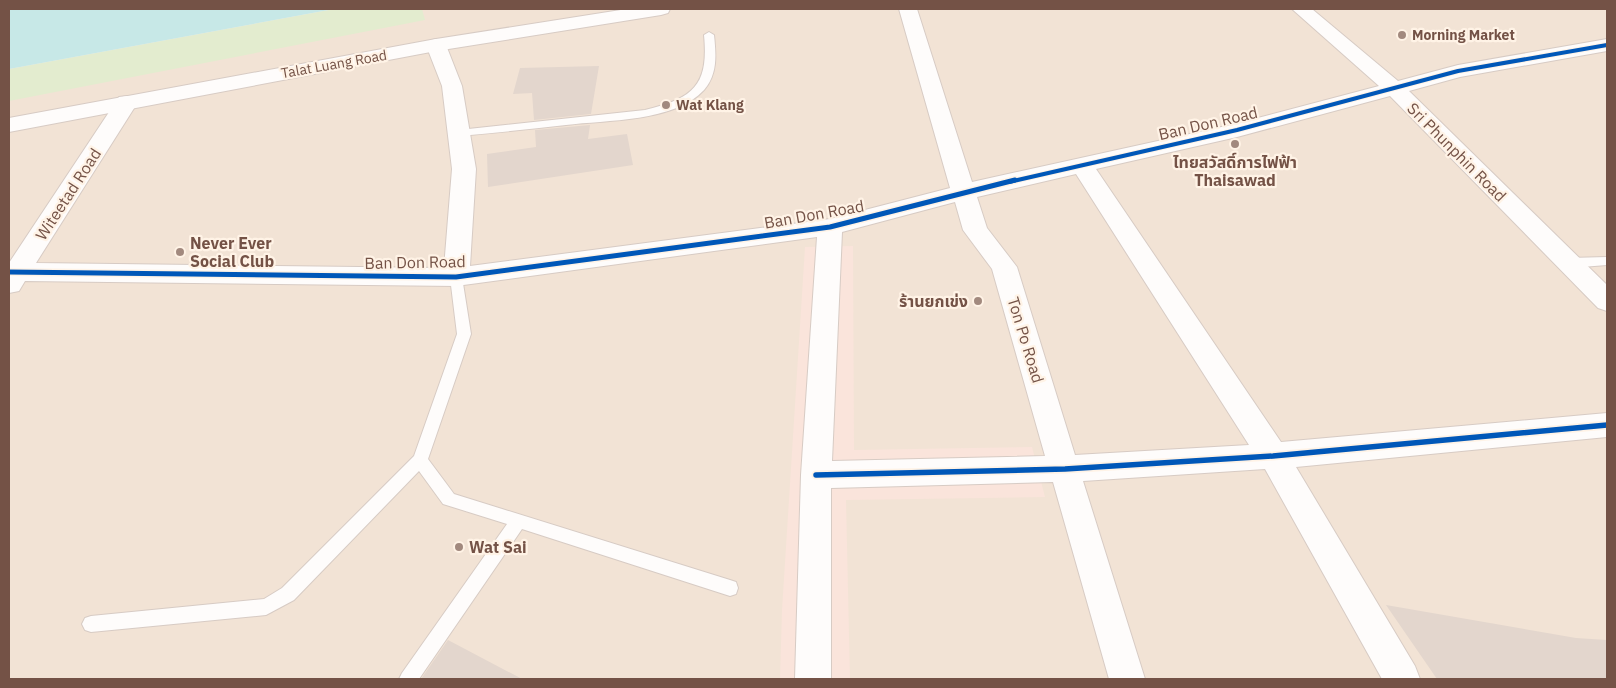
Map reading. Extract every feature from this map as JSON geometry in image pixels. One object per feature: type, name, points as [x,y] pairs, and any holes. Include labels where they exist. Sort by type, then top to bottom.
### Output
[{"type":"street","name":"Talat Luang Road","points":[[9,125],[436,46],[661,9]]},
{"type":"street","name":"Ton Po Road","points":[[908,9],[975,230],[1004,267],[1128,679]]},
{"type":"street","name":"Sri Phunphin Road","points":[[1302,9],[1394,88],[1607,301]]},
{"type":"street","name":"Ban Don Road","points":[[12,276],[456,277],[830,227],[963,192],[1237,130],[1458,71],[1607,45]]},
{"type":"street","points":[[436,46],[452,86],[464,169],[456,277]]},
{"type":"street","name":"Witeetad Road","points":[[12,276],[127,102]]},
{"type":"street","points":[[1082,165],[1273,456],[1402,679]]},
{"type":"street","points":[[813,679],[816,475],[830,227]]},
{"type":"street","points":[[816,475],[1064,470],[1273,456],[1607,425]]},
{"type":"lane","points":[[459,133],[645,114],[672,106],[693,96],[703,82],[710,67],[710,35]]},
{"type":"lane","points":[[1569,263],[1607,261]]},
{"type":"lane","points":[[91,624],[266,607],[288,594],[420,460],[464,334],[456,277]]},
{"type":"lane","points":[[420,460],[448,499],[730,588]]},
{"type":"lane","points":[[408,679],[518,522]]},
{"type":"shaded area","points":[[397,9],[1607,9],[1607,679],[9,679],[9,82]]},
{"type":"shaded area","points":[[853,246],[854,450],[1032,447],[1045,497],[846,500],[850,679],[780,679],[782,610],[805,247]]},
{"type":"green space","points":[[334,9],[422,9],[425,20],[9,101],[9,69]]},
{"type":"water","points":[[9,9],[334,9],[9,69]]},
{"type":"building","points":[[599,66],[591,114],[534,120],[532,93],[513,94],[520,68]]},
{"type":"building","points":[[590,125],[588,139],[627,134],[633,165],[488,187],[487,154],[536,147],[535,130]]},
{"type":"building","points":[[1386,605],[1576,638],[1607,640],[1607,679],[1437,679]]},
{"type":"building","points":[[448,640],[522,679],[421,679]]},
{"type":"cycle path","points":[[9,272],[456,277],[830,227],[963,192],[1237,130],[1458,71],[1607,45]]},
{"type":"cycle path","points":[[816,475],[1065,469],[1273,456],[1607,425]]},
{"type":"place","name":"Morning Market","points":[[1402,35]]},
{"type":"place","name":"Wat Klang","points":[[666,105]]},
{"type":"place","name":"ไทยสวัสดิ์การไฟฟ้า Thaisawad","points":[[1235,144]]},
{"type":"place","name":"Never Ever Social Club","points":[[180,252]]},
{"type":"place","name":"ร้านยกเข่ง","points":[[978,301]]},
{"type":"place","name":"Wat Sai","points":[[459,547]]}]
